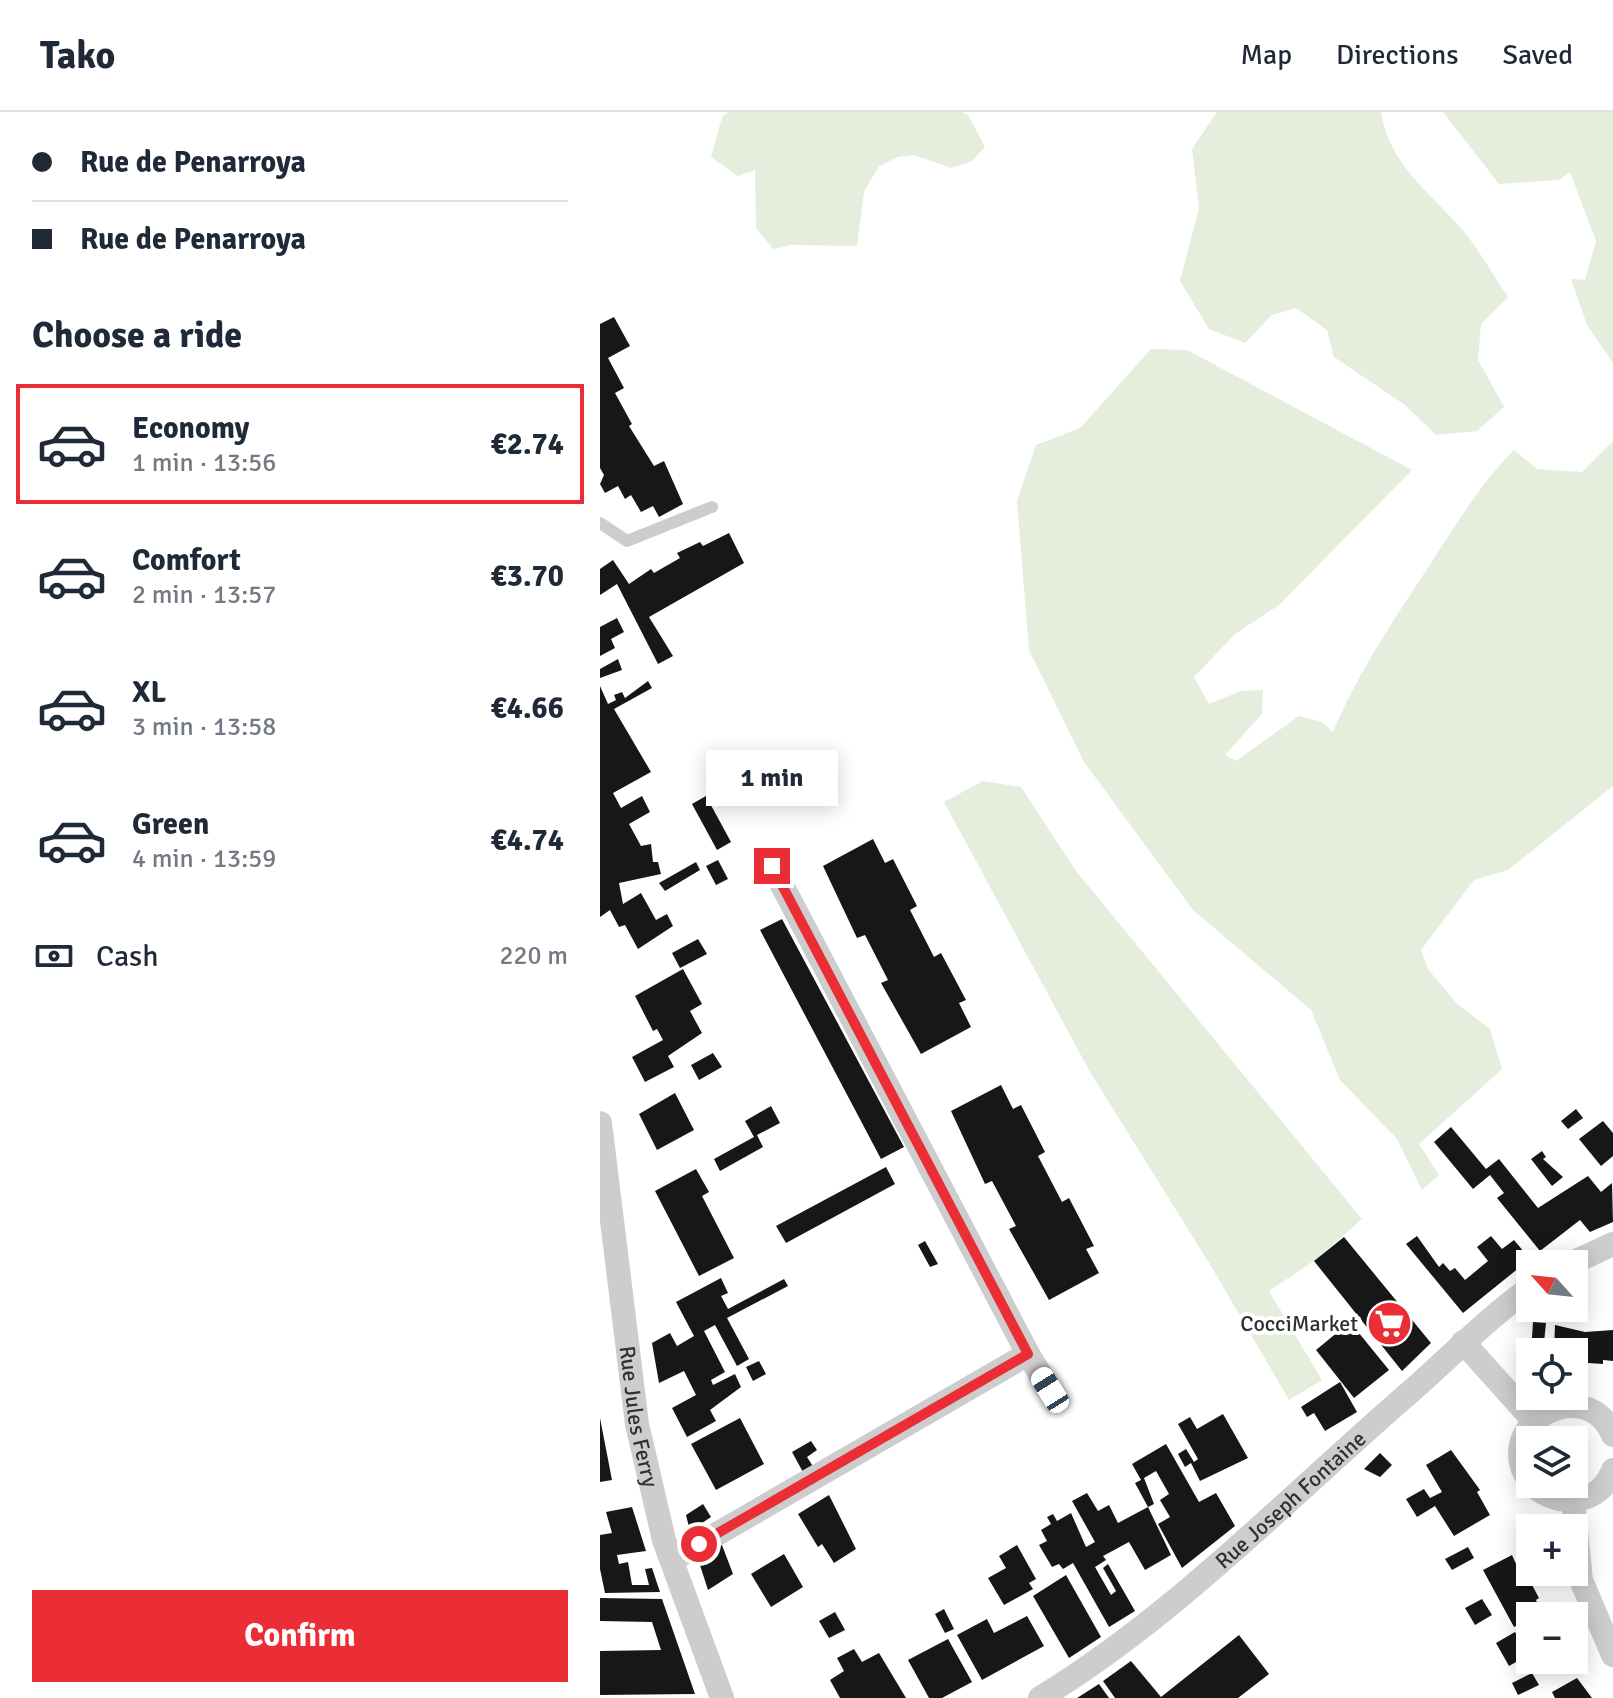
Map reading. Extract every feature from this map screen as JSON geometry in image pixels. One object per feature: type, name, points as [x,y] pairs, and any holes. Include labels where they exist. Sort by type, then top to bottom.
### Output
[{"type":"street","points":[[772,866],[1028,1354],[1050,1390]]},
{"type":"street","name":"Rue Jules Ferry","points":[[600,1123],[637,1424],[672,1560],[722,1698]]},
{"type":"street","points":[[1588,1256],[1613,1244]]},
{"type":"street","name":"Rue Joseph Fontaine","points":[[1040,1698],[1093,1666],[1186,1592],[1463,1342],[1516,1299]]},
{"type":"street","points":[[1463,1342],[1533,1420]]},
{"type":"street","points":[[672,1560],[1028,1354]]},
{"type":"street","points":[[1530,1426],[1533,1420],[1560,1405],[1576,1405],[1610,1423]]},
{"type":"street","points":[[1559,1498],[1573,1501],[1601,1489],[1613,1470]]},
{"type":"street","points":[[1573,1501],[1581,1580],[1613,1655]]},
{"type":"lane","points":[[600,523],[627,541],[712,507]]},
{"type":"green space","points":[[728,112],[961,112],[968,115],[985,147],[972,161],[951,168],[914,155],[898,157],[879,166],[864,192],[857,246],[791,245],[773,249],[756,228],[755,170],[738,176],[711,157],[722,117]]},
{"type":"green space","points":[[1217,112],[1381,112],[1385,130],[1402,162],[1462,229],[1508,297],[1481,324],[1478,360],[1504,407],[1477,431],[1436,435],[1405,405],[1334,357],[1327,330],[1296,308],[1272,315],[1245,343],[1209,329],[1180,281],[1199,208],[1192,149]]},
{"type":"green space","points":[[1443,112],[1613,112],[1613,363],[1587,325],[1571,279],[1585,280],[1596,241],[1570,172],[1559,180],[1499,184]]},
{"type":"green space","points":[[1151,349],[1187,350],[1412,470],[1279,605],[1235,634],[1194,677],[1209,704],[1241,691],[1263,690],[1262,714],[1225,755],[1236,761],[1299,716],[1322,722],[1333,732],[1366,667],[1404,604],[1470,504],[1514,450],[1537,469],[1582,472],[1613,441],[1613,786],[1508,870],[1474,880],[1421,950],[1428,969],[1457,1004],[1490,1029],[1502,1069],[1419,1144],[1439,1175],[1422,1190],[1397,1139],[1340,1080],[1311,1010],[1193,910],[1084,762],[1029,650],[1017,501],[1036,445],[1080,428]]},
{"type":"green space","points":[[983,781],[1021,787],[1076,871],[1362,1219],[1314,1261],[1269,1291],[1322,1380],[1289,1400],[1211,1266],[1090,1072],[944,802]]},
{"type":"building","points":[[614,317],[630,346],[608,358],[624,388],[615,393],[632,424],[629,426],[654,466],[664,461],[683,504],[659,517],[653,506],[641,512],[631,495],[625,499],[618,486],[605,493],[600,484],[604,475],[600,468],[600,324]]},
{"type":"building","points":[[729,533],[744,563],[649,617],[673,656],[658,664],[617,584],[600,595],[600,569],[613,560],[629,584],[651,569],[654,573],[680,558],[677,553],[700,542],[703,546]]},
{"type":"building","points":[[617,618],[624,632],[611,639],[615,648],[600,656],[600,627]]},
{"type":"building","points":[[618,659],[622,670],[600,678],[600,669]]},
{"type":"building","points":[[648,681],[652,688],[614,709],[651,772],[613,793],[621,808],[642,796],[650,812],[629,824],[641,846],[651,844],[653,862],[658,862],[661,874],[619,883],[623,904],[641,893],[656,920],[667,914],[673,926],[638,949],[625,925],[619,927],[610,910],[600,917],[600,686],[608,704],[616,700],[614,695],[622,692],[625,698]]},
{"type":"building","points":[[706,796],[731,842],[717,850],[692,804]]},
{"type":"building","points":[[873,839],[885,863],[893,859],[917,906],[910,910],[934,957],[941,953],[966,1000],[959,1003],[971,1027],[921,1054],[881,983],[888,980],[865,935],[857,938],[823,866]]},
{"type":"building","points":[[718,860],[728,879],[716,885],[706,866]]},
{"type":"building","points":[[696,862],[700,870],[665,891],[659,883]]},
{"type":"building","points":[[782,919],[904,1147],[881,1159],[760,930]]},
{"type":"building","points":[[698,939],[707,954],[680,968],[672,953]]},
{"type":"building","points":[[683,969],[702,1004],[690,1011],[702,1033],[668,1056],[674,1067],[645,1082],[632,1057],[663,1040],[657,1029],[653,1031],[635,996]]},
{"type":"building","points":[[713,1053],[722,1067],[699,1080],[691,1065]]},
{"type":"building","points":[[1001,1085],[1013,1109],[1021,1105],[1045,1152],[1038,1156],[1062,1202],[1069,1198],[1094,1246],[1086,1249],[1099,1273],[1049,1300],[1009,1229],[1016,1226],[992,1181],[985,1184],[951,1111]]},
{"type":"building","points":[[675,1093],[694,1130],[657,1150],[639,1114]]},
{"type":"building","points":[[771,1106],[780,1123],[757,1135],[763,1147],[720,1171],[714,1159],[754,1137],[745,1121]]},
{"type":"building","points":[[1576,1109],[1583,1118],[1568,1129],[1561,1121]]},
{"type":"building","points":[[1603,1121],[1613,1133],[1613,1156],[1601,1166],[1579,1139]]},
{"type":"building","points":[[1451,1127],[1486,1169],[1499,1159],[1538,1208],[1588,1176],[1601,1192],[1612,1183],[1613,1222],[1590,1232],[1580,1220],[1539,1250],[1497,1198],[1504,1193],[1490,1175],[1473,1189],[1434,1142]]},
{"type":"building","points":[[1542,1151],[1546,1157],[1543,1159],[1563,1177],[1552,1186],[1531,1159]]},
{"type":"building","points":[[886,1167],[895,1184],[786,1243],[776,1226]]},
{"type":"building","points":[[696,1169],[709,1192],[702,1196],[734,1258],[699,1276],[655,1191]]},
{"type":"building","points":[[1417,1236],[1439,1267],[1443,1263],[1450,1271],[1455,1268],[1465,1280],[1488,1261],[1477,1247],[1491,1236],[1502,1249],[1514,1240],[1522,1250],[1516,1250],[1516,1270],[1463,1313],[1406,1244]]},
{"type":"building","name":"CocciMarket","points":[[1344,1237],[1431,1343],[1402,1371],[1314,1261]]},
{"type":"building","points":[[925,1241],[938,1264],[930,1267],[918,1245]]},
{"type":"building","points":[[721,1278],[728,1293],[721,1296],[728,1309],[784,1279],[788,1286],[727,1318],[749,1359],[737,1366],[715,1325],[704,1331],[725,1372],[711,1380],[713,1385],[735,1374],[741,1387],[710,1410],[716,1421],[687,1437],[672,1408],[696,1395],[684,1371],[659,1383],[652,1343],[670,1333],[677,1346],[694,1336],[676,1302]]},
{"type":"building","points":[[1350,1322],[1389,1370],[1354,1398],[1316,1350]]},
{"type":"building","points":[[1533,1322],[1546,1323],[1544,1338],[1532,1338]]},
{"type":"building","points":[[1555,1325],[1585,1332],[1613,1330],[1613,1361],[1588,1363],[1588,1338],[1555,1338]]},
{"type":"building","points":[[759,1361],[766,1374],[753,1381],[746,1367]]},
{"type":"building","points":[[1340,1382],[1357,1412],[1325,1431],[1314,1413],[1307,1417],[1301,1407]]},
{"type":"building","points":[[1223,1414],[1248,1458],[1200,1481],[1191,1463],[1185,1467],[1178,1454],[1186,1449],[1194,1462],[1198,1459],[1178,1424],[1190,1417],[1197,1429]]},
{"type":"building","points":[[600,1418],[612,1480],[600,1482]]},
{"type":"building","points":[[740,1418],[764,1464],[716,1490],[691,1444]]},
{"type":"building","points":[[811,1441],[817,1450],[807,1457],[814,1468],[804,1474],[792,1452]]},
{"type":"building","points":[[1166,1444],[1199,1502],[1216,1493],[1235,1526],[1182,1568],[1158,1524],[1170,1517],[1160,1500],[1169,1494],[1156,1471],[1144,1478],[1154,1504],[1148,1507],[1135,1483],[1141,1480],[1132,1464]]},
{"type":"building","points":[[1451,1450],[1480,1490],[1477,1492],[1490,1515],[1454,1536],[1435,1506],[1417,1517],[1406,1499],[1424,1489],[1430,1498],[1442,1492],[1426,1465]]},
{"type":"building","points":[[1380,1453],[1392,1465],[1380,1477],[1364,1469]]},
{"type":"building","points":[[1087,1493],[1098,1511],[1109,1505],[1118,1523],[1148,1507],[1171,1555],[1145,1570],[1129,1542],[1103,1556],[1106,1560],[1095,1567],[1111,1595],[1116,1591],[1103,1568],[1108,1564],[1135,1611],[1109,1627],[1073,1563],[1063,1569],[1059,1564],[1052,1567],[1039,1545],[1047,1541],[1041,1530],[1051,1524],[1047,1517],[1053,1514],[1057,1521],[1071,1513],[1086,1547],[1095,1542],[1072,1501]]},
{"type":"building","points":[[829,1495],[856,1549],[834,1563],[822,1544],[818,1547],[798,1514]]},
{"type":"building","points":[[703,1504],[711,1517],[690,1531],[686,1515]]},
{"type":"building","points":[[632,1507],[646,1551],[617,1555],[619,1564],[628,1562],[632,1585],[649,1585],[645,1569],[652,1568],[660,1592],[605,1593],[600,1569],[600,1535],[612,1533],[606,1512]]},
{"type":"building","points":[[722,1545],[733,1574],[708,1590],[698,1559]]},
{"type":"building","points":[[1017,1545],[1036,1579],[1029,1583],[1033,1589],[1004,1605],[988,1578],[1006,1568],[999,1556]]},
{"type":"building","points":[[1468,1547],[1474,1558],[1452,1570],[1445,1559]]},
{"type":"building","points":[[784,1554],[803,1587],[771,1607],[751,1574]]},
{"type":"building","points":[[1512,1555],[1516,1564],[1516,1586],[1533,1586],[1539,1598],[1537,1602],[1516,1602],[1516,1626],[1514,1627],[1483,1570]]},
{"type":"building","points":[[1066,1575],[1101,1637],[1069,1658],[1033,1596]]},
{"type":"building","points":[[600,1598],[662,1599],[695,1694],[600,1695],[600,1651],[661,1650],[652,1622],[600,1621]]},
{"type":"building","points":[[1482,1599],[1492,1615],[1475,1625],[1465,1608]]},
{"type":"building","points":[[944,1609],[954,1629],[945,1633],[935,1614]]},
{"type":"building","points":[[835,1612],[845,1630],[829,1638],[819,1621]]},
{"type":"building","points":[[1027,1616],[1044,1646],[982,1680],[957,1635],[987,1619],[994,1633]]},
{"type":"building","points":[[1515,1632],[1516,1662],[1509,1666],[1496,1643]]},
{"type":"building","points":[[1239,1635],[1269,1674],[1238,1698],[1115,1698],[1103,1681],[1131,1661],[1161,1697]]},
{"type":"building","points":[[948,1639],[972,1682],[942,1698],[929,1698],[908,1660]]},
{"type":"building","points":[[854,1649],[862,1662],[879,1653],[906,1698],[840,1698],[830,1680],[844,1671],[837,1658]]},
{"type":"building","points":[[1533,1674],[1539,1685],[1518,1695],[1512,1683]]},
{"type":"building","points":[[1577,1678],[1592,1698],[1555,1698],[1552,1692]]},
{"type":"building","points":[[1099,1684],[1109,1698],[1077,1698]]},
{"type":"place","name":"CocciMarket","points":[[1389,1323]]},
{"type":"route","points":[[699,1544],[1028,1354],[772,866]]}]
